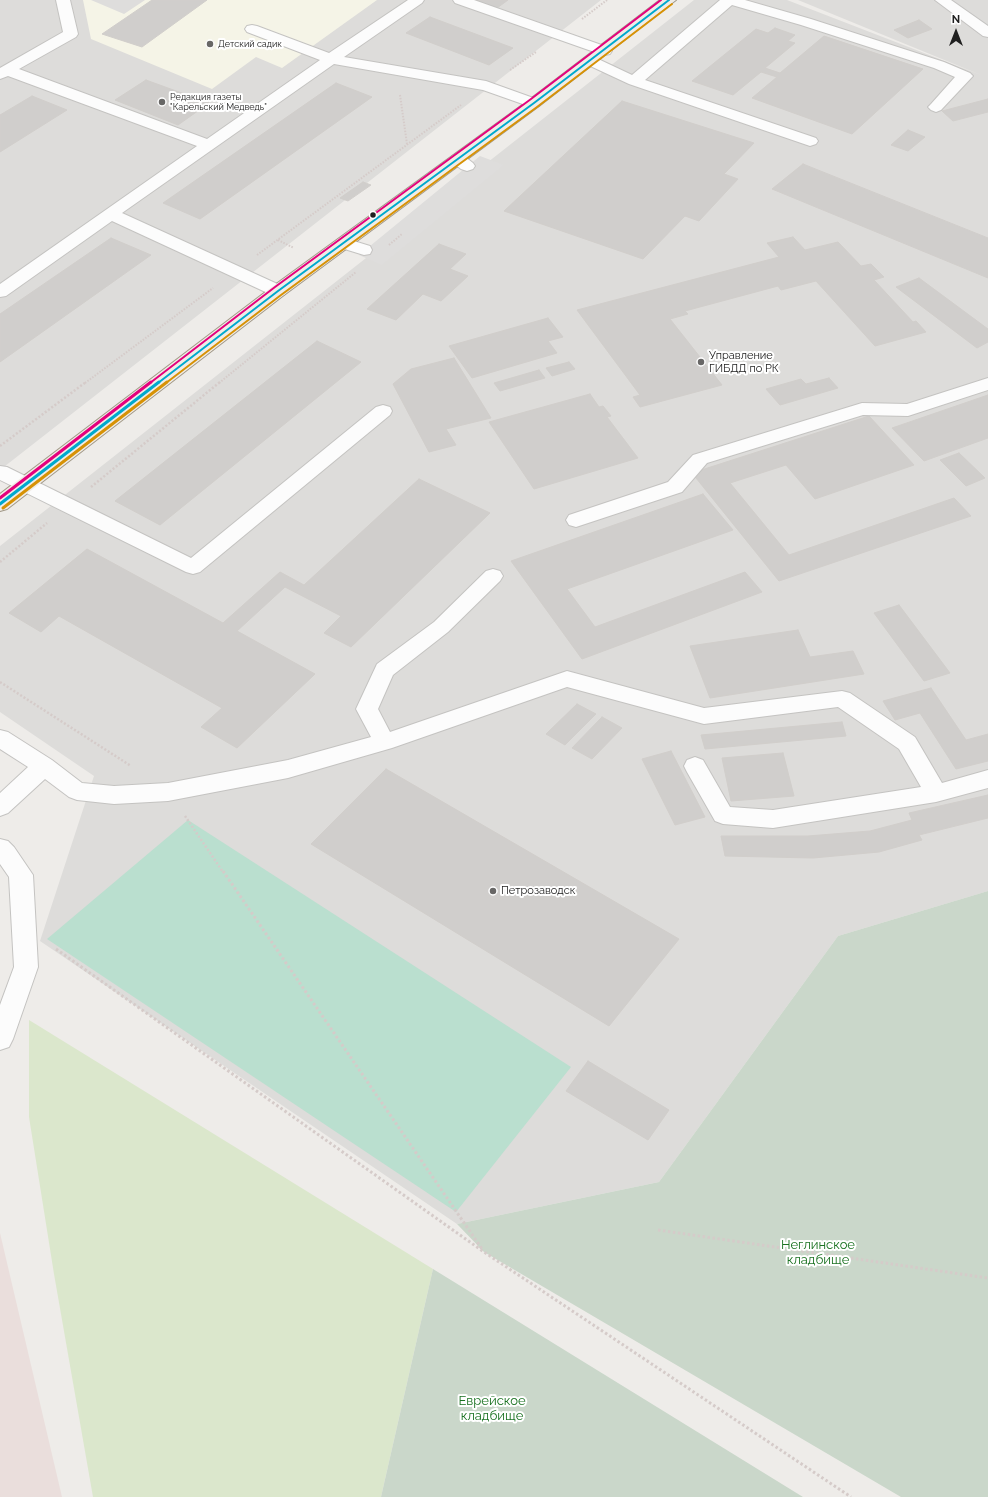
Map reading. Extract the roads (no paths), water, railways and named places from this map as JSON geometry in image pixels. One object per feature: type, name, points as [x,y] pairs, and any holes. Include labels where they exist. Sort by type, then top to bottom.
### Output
[{"type":"main road","points":[[0,504],[344,242],[462,162],[534,103],[669,0]]},
{"type":"lane","points":[[4,72],[71,34],[63,0]]},
{"type":"lane","points":[[0,292],[330,59],[417,0]]},
{"type":"lane","points":[[460,0],[604,51]]},
{"type":"lane","points":[[634,81],[730,0],[806,22],[931,62],[965,76],[936,107]]},
{"type":"lane","points":[[942,0],[988,33]]},
{"type":"lane","points":[[252,30],[330,59],[486,86],[534,103]]},
{"type":"lane","points":[[591,61],[634,81],[810,140]]},
{"type":"lane","points":[[4,72],[208,145]]},
{"type":"lane","points":[[110,214],[236,270],[278,291]]},
{"type":"lane","points":[[344,242],[364,250]]},
{"type":"lane","points":[[576,520],[675,486],[700,459],[862,409],[908,410],[988,384]]},
{"type":"lane","points":[[0,472],[193,567],[383,411]]},
{"type":"lane","points":[[384,742],[367,709],[384,670],[441,627],[493,576]]},
{"type":"lane","points":[[0,738],[44,766],[77,791],[114,794],[168,792],[288,769],[384,742],[567,679],[704,716],[842,699],[907,743],[936,793]]},
{"type":"lane","points":[[0,807],[44,766]]},
{"type":"lane","points":[[695,766],[722,815],[773,819],[936,793],[988,779]]},
{"type":"lane","points":[[0,848],[6,854],[20,875],[25,927],[26,967],[0,1039]]},
{"type":"place","name":"Детский садик","points":[[210,44]]},
{"type":"place","name":"Редакция газеты \"Карельский Медведь\"","points":[[162,102]]},
{"type":"place","name":"Управление ГИБДД по РК","points":[[701,362]]},
{"type":"place","name":"Петрозаводск","points":[[493,891]]},
{"type":"park label","name":"Неглинское кладбище","points":[[818,1252]]},
{"type":"park label","name":"Еврейское кладбище","points":[[492,1408]]}]
